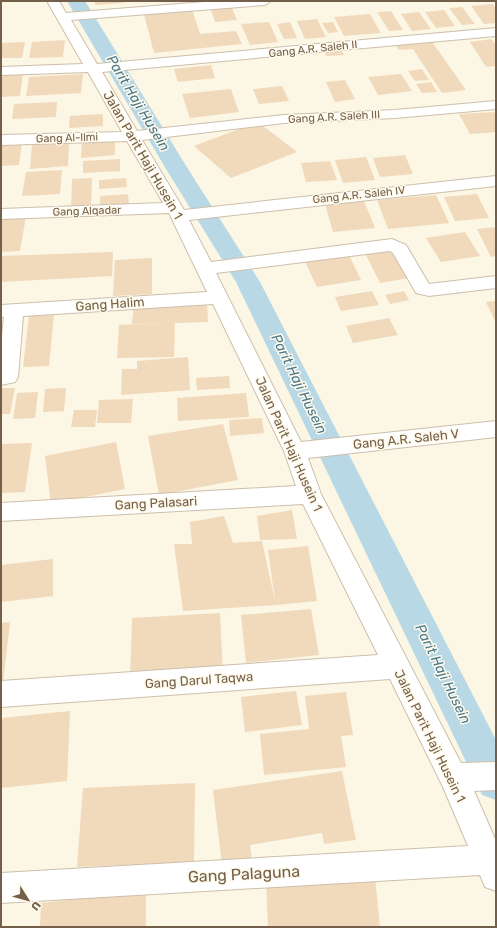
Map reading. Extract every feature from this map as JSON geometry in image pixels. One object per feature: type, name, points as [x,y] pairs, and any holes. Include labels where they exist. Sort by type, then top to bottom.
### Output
[{"type":"street","points":[[63,12],[94,15],[265,1]]},
{"type":"street","name":"Jalan Parit Haji Husein 1","points":[[63,12],[96,68],[139,135],[212,269],[220,297],[295,451],[310,494],[453,777],[492,868]]},
{"type":"street","name":"Gang A.R. Saleh II","points":[[1,71],[130,66],[496,32]]},
{"type":"street","name":"Gang A.R. Saleh III","points":[[139,135],[284,119],[395,114],[496,105]]},
{"type":"street","name":"Gang Al-llmi","points":[[1,140],[139,135]]},
{"type":"street","name":"Gang A.R. Saleh IV","points":[[181,213],[496,181]]},
{"type":"street","name":"Gang Alqadar","points":[[1,214],[181,213]]},
{"type":"street","points":[[212,269],[392,245],[400,249],[423,288],[429,290],[496,282]]},
{"type":"street","name":"Gang Halim","points":[[7,311],[220,297]]},
{"type":"street","points":[[1,378],[8,377],[7,311]]},
{"type":"street","name":"Gang A.R. Saleh V","points":[[295,451],[496,429]]},
{"type":"street","name":"Gang Palasari","points":[[1,512],[310,494]]},
{"type":"street","name":"Gang Darul Taqwa","points":[[1,694],[396,666]]},
{"type":"street","points":[[453,777],[490,776]]},
{"type":"street","name":"Gang Palaguna","points":[[1,888],[492,868]]},
{"type":"building","points":[[95,1],[123,1],[124,3],[95,5]]},
{"type":"building","points":[[493,4],[496,9],[496,23],[484,24],[471,6]]},
{"type":"building","points":[[231,6],[237,20],[215,22],[210,7]]},
{"type":"building","points":[[462,7],[475,24],[462,25],[449,8]]},
{"type":"building","points":[[192,9],[200,34],[236,31],[242,44],[154,53],[144,14]]},
{"type":"building","points":[[444,10],[455,26],[436,28],[425,12]]},
{"type":"building","points":[[391,11],[403,30],[389,31],[377,12]]},
{"type":"building","points":[[419,12],[431,29],[412,31],[401,14]]},
{"type":"building","points":[[370,14],[381,33],[344,36],[334,17]]},
{"type":"building","points":[[317,19],[326,37],[305,39],[297,21]]},
{"type":"building","points":[[269,22],[278,42],[250,45],[241,24]]},
{"type":"building","points":[[290,22],[297,38],[284,39],[277,24]]},
{"type":"building","points":[[333,22],[338,32],[328,33],[322,23]]},
{"type":"building","points":[[430,39],[466,90],[442,93],[413,49],[399,50],[394,43]]},
{"type":"building","points":[[491,39],[496,45],[496,66],[486,67],[470,42]]},
{"type":"building","points":[[65,40],[63,57],[29,58],[32,42]]},
{"type":"building","points":[[25,42],[22,58],[1,58],[1,43]]},
{"type":"building","points":[[340,47],[344,55],[326,56],[322,48]]},
{"type":"building","points":[[211,65],[215,78],[178,82],[174,69]]},
{"type":"building","points":[[422,69],[429,80],[415,81],[408,71]]},
{"type":"building","points":[[23,73],[20,96],[1,97],[1,74]]},
{"type":"building","points":[[83,74],[81,93],[26,96],[29,77]]},
{"type":"building","points":[[401,74],[412,91],[378,95],[368,77]]},
{"type":"building","points":[[345,80],[355,99],[335,102],[326,82]]},
{"type":"building","points":[[431,82],[437,92],[422,93],[416,84]]},
{"type":"building","points":[[282,86],[289,101],[259,104],[253,89]]},
{"type":"building","points":[[231,89],[239,112],[190,118],[182,94]]},
{"type":"building","points":[[57,102],[56,117],[12,119],[14,104]]},
{"type":"building","points":[[496,112],[496,132],[470,134],[459,114]]},
{"type":"building","points":[[103,114],[103,126],[69,128],[70,116]]},
{"type":"building","points":[[258,122],[297,152],[231,178],[194,146]]},
{"type":"building","points":[[115,139],[115,155],[81,158],[82,141]]},
{"type":"building","points":[[22,142],[19,165],[1,166],[1,144]]},
{"type":"building","points":[[69,143],[68,166],[30,169],[32,145]]},
{"type":"building","points":[[405,155],[413,174],[380,177],[373,158]]},
{"type":"building","points":[[366,157],[375,180],[343,183],[335,160]]},
{"type":"building","points":[[120,159],[120,171],[83,173],[83,161]]},
{"type":"building","points":[[330,161],[337,180],[306,182],[301,163]]},
{"type":"building","points":[[62,170],[60,194],[22,196],[26,172]]},
{"type":"building","points":[[92,178],[91,207],[71,209],[72,179]]},
{"type":"building","points":[[126,178],[127,187],[99,189],[99,180]]},
{"type":"building","points":[[128,194],[129,206],[100,208],[100,196]]},
{"type":"building","points":[[477,194],[489,218],[455,221],[444,197]]},
{"type":"building","points":[[436,195],[449,223],[388,229],[377,200]]},
{"type":"building","points":[[364,201],[375,228],[333,232],[325,204]]},
{"type":"building","points":[[26,216],[20,251],[1,252],[1,218]]},
{"type":"building","points":[[496,227],[496,256],[491,257],[477,229]]},
{"type":"building","points":[[465,232],[480,256],[441,262],[426,238]]},
{"type":"building","points":[[392,249],[409,278],[380,283],[365,253]]},
{"type":"building","points":[[113,252],[112,276],[1,282],[1,256]]},
{"type":"building","points":[[349,255],[361,280],[317,287],[305,262]]},
{"type":"building","points":[[152,258],[152,294],[113,296],[115,260]]},
{"type":"building","points":[[372,291],[379,305],[341,311],[335,297]]},
{"type":"building","points":[[404,291],[409,300],[390,304],[385,295]]},
{"type":"building","points":[[496,301],[496,323],[486,302]]},
{"type":"building","points":[[207,302],[208,322],[175,323],[174,357],[117,358],[119,325],[171,323],[132,324],[134,303]]},
{"type":"building","points":[[54,315],[49,366],[23,367],[29,316]]},
{"type":"building","points":[[389,318],[398,335],[353,343],[346,326]]},
{"type":"building","points":[[188,357],[190,390],[121,395],[122,369],[137,369],[137,361]]},
{"type":"building","points":[[229,376],[230,388],[197,390],[196,378]]},
{"type":"building","points":[[1,388],[15,388],[10,414],[1,414]]},
{"type":"building","points":[[66,388],[64,411],[43,412],[45,389]]},
{"type":"building","points":[[38,392],[35,418],[13,419],[17,393]]},
{"type":"building","points":[[246,393],[249,417],[178,421],[177,398]]},
{"type":"building","points":[[133,399],[131,423],[97,423],[99,400]]},
{"type":"building","points":[[74,410],[97,410],[95,427],[71,427]]},
{"type":"building","points":[[262,418],[264,433],[230,436],[229,420]]},
{"type":"building","points":[[223,424],[238,480],[159,495],[148,436]]},
{"type":"building","points":[[116,442],[125,489],[51,504],[45,456]]},
{"type":"building","points":[[32,443],[25,492],[1,493],[1,444]]},
{"type":"building","points":[[292,510],[297,539],[260,540],[257,516]]},
{"type":"building","points":[[224,516],[233,543],[262,541],[275,601],[268,550],[308,546],[317,601],[183,611],[174,544],[192,544],[190,522]]},
{"type":"building","points":[[53,559],[53,596],[1,602],[1,565]]},
{"type":"building","points":[[311,609],[319,655],[246,663],[241,615]]},
{"type":"building","points":[[220,613],[223,675],[130,681],[132,618]]},
{"type":"building","points":[[10,622],[3,683],[1,683],[1,623]]},
{"type":"building","points":[[296,691],[302,725],[245,732],[241,697]]},
{"type":"building","points":[[346,692],[353,735],[341,736],[346,767],[264,775],[260,734],[309,729],[305,696]]},
{"type":"building","points":[[70,711],[67,781],[1,788],[1,718]]},
{"type":"building","points":[[342,771],[356,840],[324,844],[322,833],[250,845],[252,861],[222,865],[213,790]]},
{"type":"building","points":[[195,783],[194,862],[77,867],[83,788]]},
{"type":"building","points":[[375,878],[380,927],[268,927],[266,882]]},
{"type":"building","points":[[146,891],[146,927],[40,927],[41,903]]},
{"type":"waterway","name":"Parit Haji Husein","points":[[76,1],[177,169],[248,282],[496,781]]}]
